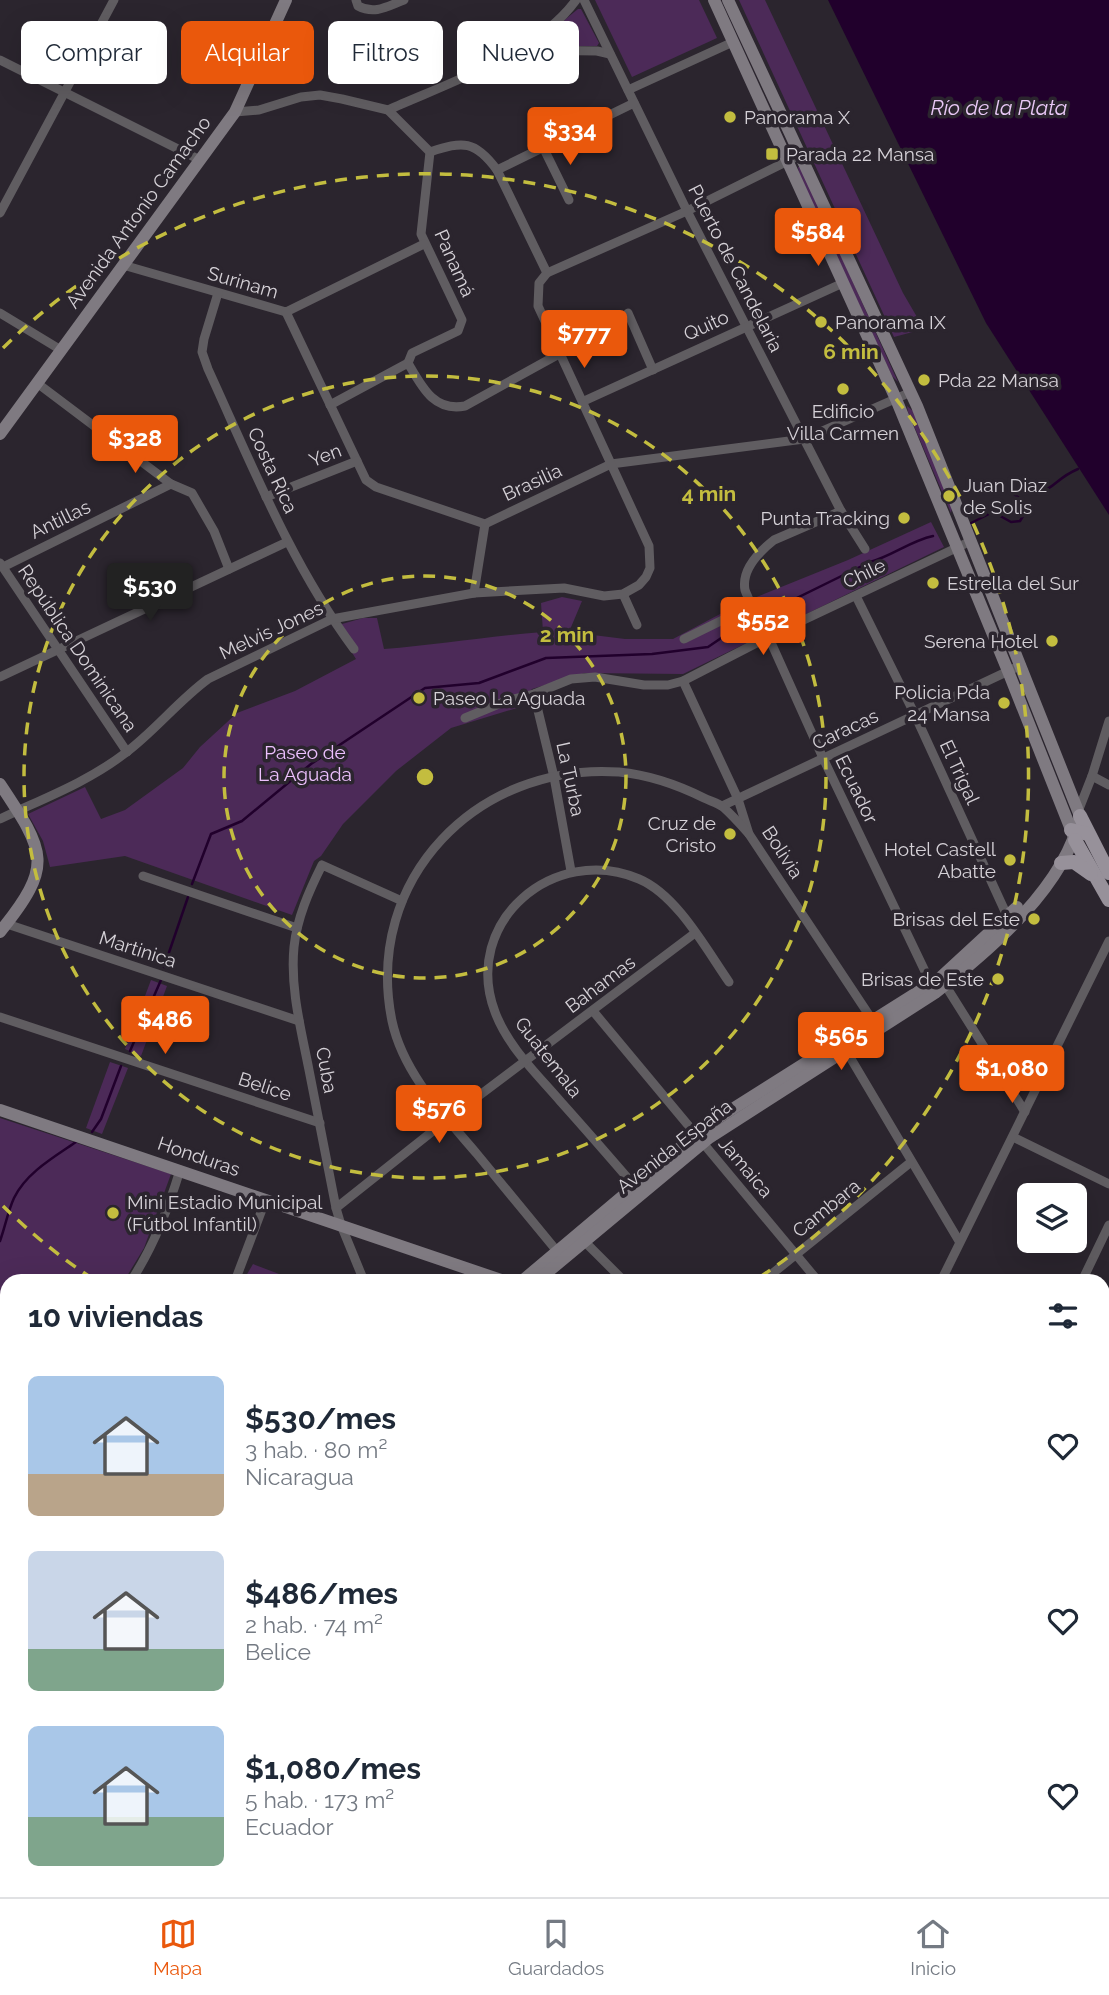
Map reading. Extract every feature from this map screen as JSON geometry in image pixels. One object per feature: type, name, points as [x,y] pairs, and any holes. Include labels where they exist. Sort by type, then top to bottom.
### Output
[{"type":"main road","name":"Avenida Antonio Camacho","points":[[0,434],[234,112],[286,0]]},
{"type":"main road","points":[[714,0],[896,399],[958,548],[1070,790],[1078,827]]},
{"type":"main road","points":[[728,0],[911,392],[967,530],[1060,801],[1078,827],[1102,876],[1109,900]]},
{"type":"main road","points":[[0,784],[35,843],[38,856],[34,885],[3,928]]},
{"type":"main road","name":"Avenida España","points":[[1010,921],[1078,827]]},
{"type":"main road","name":"Avenida España","points":[[532,1274],[561,1255],[700,1138],[938,985],[1042,891],[1061,863],[1078,827]]},
{"type":"main road","points":[[1061,863],[1074,862],[1102,876]]},
{"type":"main road","name":"Honduras","points":[[0,1111],[484,1274]]},
{"type":"main road","name":"Avenida España","points":[[543,1274],[561,1255]]},
{"type":"street","points":[[0,213],[114,0]]},
{"type":"street","points":[[356,0],[358,6],[364,10],[376,11],[404,0]]},
{"type":"street","points":[[555,21],[576,0]]},
{"type":"street","name":"Puerto de Candelaria","points":[[584,0],[687,211],[841,511],[865,549]]},
{"type":"street","points":[[628,90],[733,42]]},
{"type":"street","points":[[579,51],[610,54]]},
{"type":"street","points":[[0,60],[200,159]]},
{"type":"street","points":[[388,110],[457,79]]},
{"type":"street","points":[[234,112],[259,110],[300,97],[320,95],[388,110],[430,152],[452,145],[470,145],[486,155],[497,170],[547,273]]},
{"type":"street","points":[[497,170],[634,103]]},
{"type":"street","points":[[544,147],[569,200]]},
{"type":"street","name":"Panamá","points":[[408,363],[412,352],[458,331],[462,326],[462,320],[421,234],[430,152]]},
{"type":"street","points":[[637,625],[623,594],[639,585],[650,568],[651,559],[643,531],[538,306],[539,283],[547,273],[687,211],[800,155]]},
{"type":"street","name":"Surinam","points":[[123,265],[286,312],[424,243]]},
{"type":"street","name":"Quito","points":[[584,401],[843,283]]},
{"type":"street","name":"Costa Rica","points":[[218,293],[202,352],[287,542],[332,618],[354,649]]},
{"type":"street","points":[[286,312],[366,480],[376,487],[485,524],[474,593]]},
{"type":"street","points":[[0,313],[61,350]]},
{"type":"street","points":[[628,313],[653,370]]},
{"type":"street","points":[[330,405],[408,363],[421,387],[435,402],[455,408],[473,403],[559,354]]},
{"type":"street","points":[[37,383],[171,484],[192,493],[215,531],[229,569]]},
{"type":"street","name":"Brasilia","points":[[485,524],[611,464],[804,439],[911,392]]},
{"type":"street","name":"Yen","points":[[266,497],[357,461]]},
{"type":"street","name":"Antillas","points":[[1,565],[171,484]]},
{"type":"street","points":[[684,639],[751,606],[745,590],[748,569],[774,540],[841,511]]},
{"type":"street","name":"Chile","points":[[465,718],[571,679],[595,677],[644,685],[668,685],[683,681],[958,548],[967,530]]},
{"type":"street","points":[[0,677],[287,542]]},
{"type":"street","name":"República Dominicana","points":[[1,565],[127,752]]},
{"type":"street","name":"Melvis Jones","points":[[0,819],[95,775],[127,752],[208,679],[332,618],[474,593],[564,588],[604,596],[623,594]]},
{"type":"street","name":"El Trigal","points":[[856,596],[915,715],[1010,921]]},
{"type":"street","name":"Ecuador","points":[[769,638],[823,758],[938,985],[1025,1112]]},
{"type":"street","name":"Caracas","points":[[722,806],[1015,668]]},
{"type":"street","name":"Bolivia","points":[[683,681],[738,799],[749,834],[876,1024]]},
{"type":"street","name":"La Turba","points":[[534,694],[554,777],[571,871]]},
{"type":"street","points":[[1078,827],[1086,790],[1109,721]]},
{"type":"street","points":[[561,1255],[448,1119],[422,1086],[403,1055],[392,1022],[388,972],[390,950],[402,901],[422,864],[458,822],[489,800],[516,787],[579,772],[635,774],[663,780],[722,806],[749,834]]},
{"type":"street","points":[[1092,776],[1109,785]]},
{"type":"street","points":[[1060,801],[1070,790],[1086,790]]},
{"type":"street","name":"Cuba","points":[[361,1274],[336,1208],[299,1021],[294,974],[297,928],[309,892],[322,865],[402,901]]},
{"type":"street","name":"Guatemala","points":[[638,1190],[526,1062],[495,1014],[488,990],[487,970],[490,947],[498,928],[514,904],[539,886],[571,871],[615,872],[640,879],[662,893],[695,933],[729,982]]},
{"type":"street","points":[[144,876],[297,928]]},
{"type":"street","name":"Martinica","points":[[3,928],[299,1021]]},
{"type":"street","name":"Bahamas","points":[[336,1208],[448,1119],[695,933]]},
{"type":"street","points":[[944,1274],[1109,941]]},
{"type":"street","name":"Jamaica","points":[[593,1011],[812,1274]]},
{"type":"street","name":"Belice","points":[[0,1017],[320,1123]]},
{"type":"street","points":[[843,1045],[959,1241]]},
{"type":"street","points":[[1013,1137],[1109,1184]]},
{"type":"street","name":"Cambara","points":[[772,1274],[911,1162]]},
{"type":"street","points":[[136,1274],[152,1249],[171,1202],[180,1170]]},
{"type":"street","points":[[237,1274],[266,1199]]},
{"type":"street","points":[[1085,1274],[1109,1225]]},
{"type":"street","points":[[581,1238],[617,1274]]},
{"type":"green space","points":[[595,0],[699,0],[717,38],[632,77]]},
{"type":"green space","points":[[739,0],[765,0],[903,293],[924,329],[894,337]]},
{"type":"green space","points":[[581,9],[599,43],[597,46],[579,46],[579,21],[563,21]]},
{"type":"green space","points":[[798,167],[801,167],[898,382],[892,376],[799,175]]},
{"type":"green space","points":[[907,406],[913,411],[952,507],[951,513],[908,412]]},
{"type":"green space","name":"Paseo de La Aguada","points":[[931,522],[944,547],[683,674],[585,673],[532,689],[517,708],[451,728],[396,771],[343,824],[321,856],[314,861],[292,915],[125,856],[50,867],[43,841],[28,814],[85,787],[101,819],[125,810],[183,768],[200,747],[237,713],[295,691],[356,659],[335,626],[363,618],[377,618],[384,649],[543,632],[541,603],[562,597],[582,601],[569,632],[625,639],[673,639],[739,604],[848,560]]},
{"type":"green space","points":[[151,980],[167,986],[141,1056],[125,1049]]},
{"type":"green space","points":[[110,1062],[128,1068],[102,1134],[86,1128]]},
{"type":"green space","points":[[0,1118],[171,1174],[144,1248],[128,1274],[0,1274]]},
{"type":"green space","points":[[253,1264],[279,1274],[247,1274]]},
{"type":"water","name":"Río de la Plata","points":[[828,0],[1109,0],[1109,515],[986,323]]},
{"type":"waterway","points":[[971,523],[993,512],[1011,522],[1020,521],[1024,502],[1014,494],[1013,479],[1017,478],[1029,485],[1045,489],[1078,469]]},
{"type":"waterway","points":[[192,884],[211,834],[242,821],[311,764],[425,688],[479,683],[546,658],[652,654],[708,647],[736,628],[870,562],[933,536]]},
{"type":"waterway","points":[[164,967],[188,897]]},
{"type":"waterway","points":[[130,1051],[161,980]]},
{"type":"waterway","points":[[92,1132],[101,1119],[121,1066]]},
{"type":"waterway","points":[[0,1241],[19,1189],[41,1166],[76,1142]]},
{"type":"place","name":"Panorama X","points":[[730,117]]},
{"type":"place","name":"Parada 22 Mansa","points":[[772,154]]},
{"type":"place","name":"Panorama IX","points":[[821,322]]},
{"type":"place","name":"Pda 22 Mansa","points":[[924,380]]},
{"type":"place","name":"Edificio Villa Carmen","points":[[843,389]]},
{"type":"place","name":"Juan Diaz de Solis","points":[[949,496]]},
{"type":"place","name":"Punta Tracking","points":[[904,518]]},
{"type":"place","name":"Estrella del Sur","points":[[933,583]]},
{"type":"place","name":"Serena Hotel","points":[[1052,641]]},
{"type":"place","name":"Paseo La Aguada","points":[[419,698]]},
{"type":"place","name":"Policia Pda 24 Mansa","points":[[1004,703]]},
{"type":"place","name":"Cruz de Cristo","points":[[730,834]]},
{"type":"place","name":"Hotel Castell Abatte","points":[[1010,860]]},
{"type":"place","name":"Brisas del Este","points":[[1034,919]]},
{"type":"place","name":"Brisas de Este","points":[[998,979]]},
{"type":"place","name":"Mini Estadio Municipal (Fútbol Infantil)","points":[[113,1213]]}]
